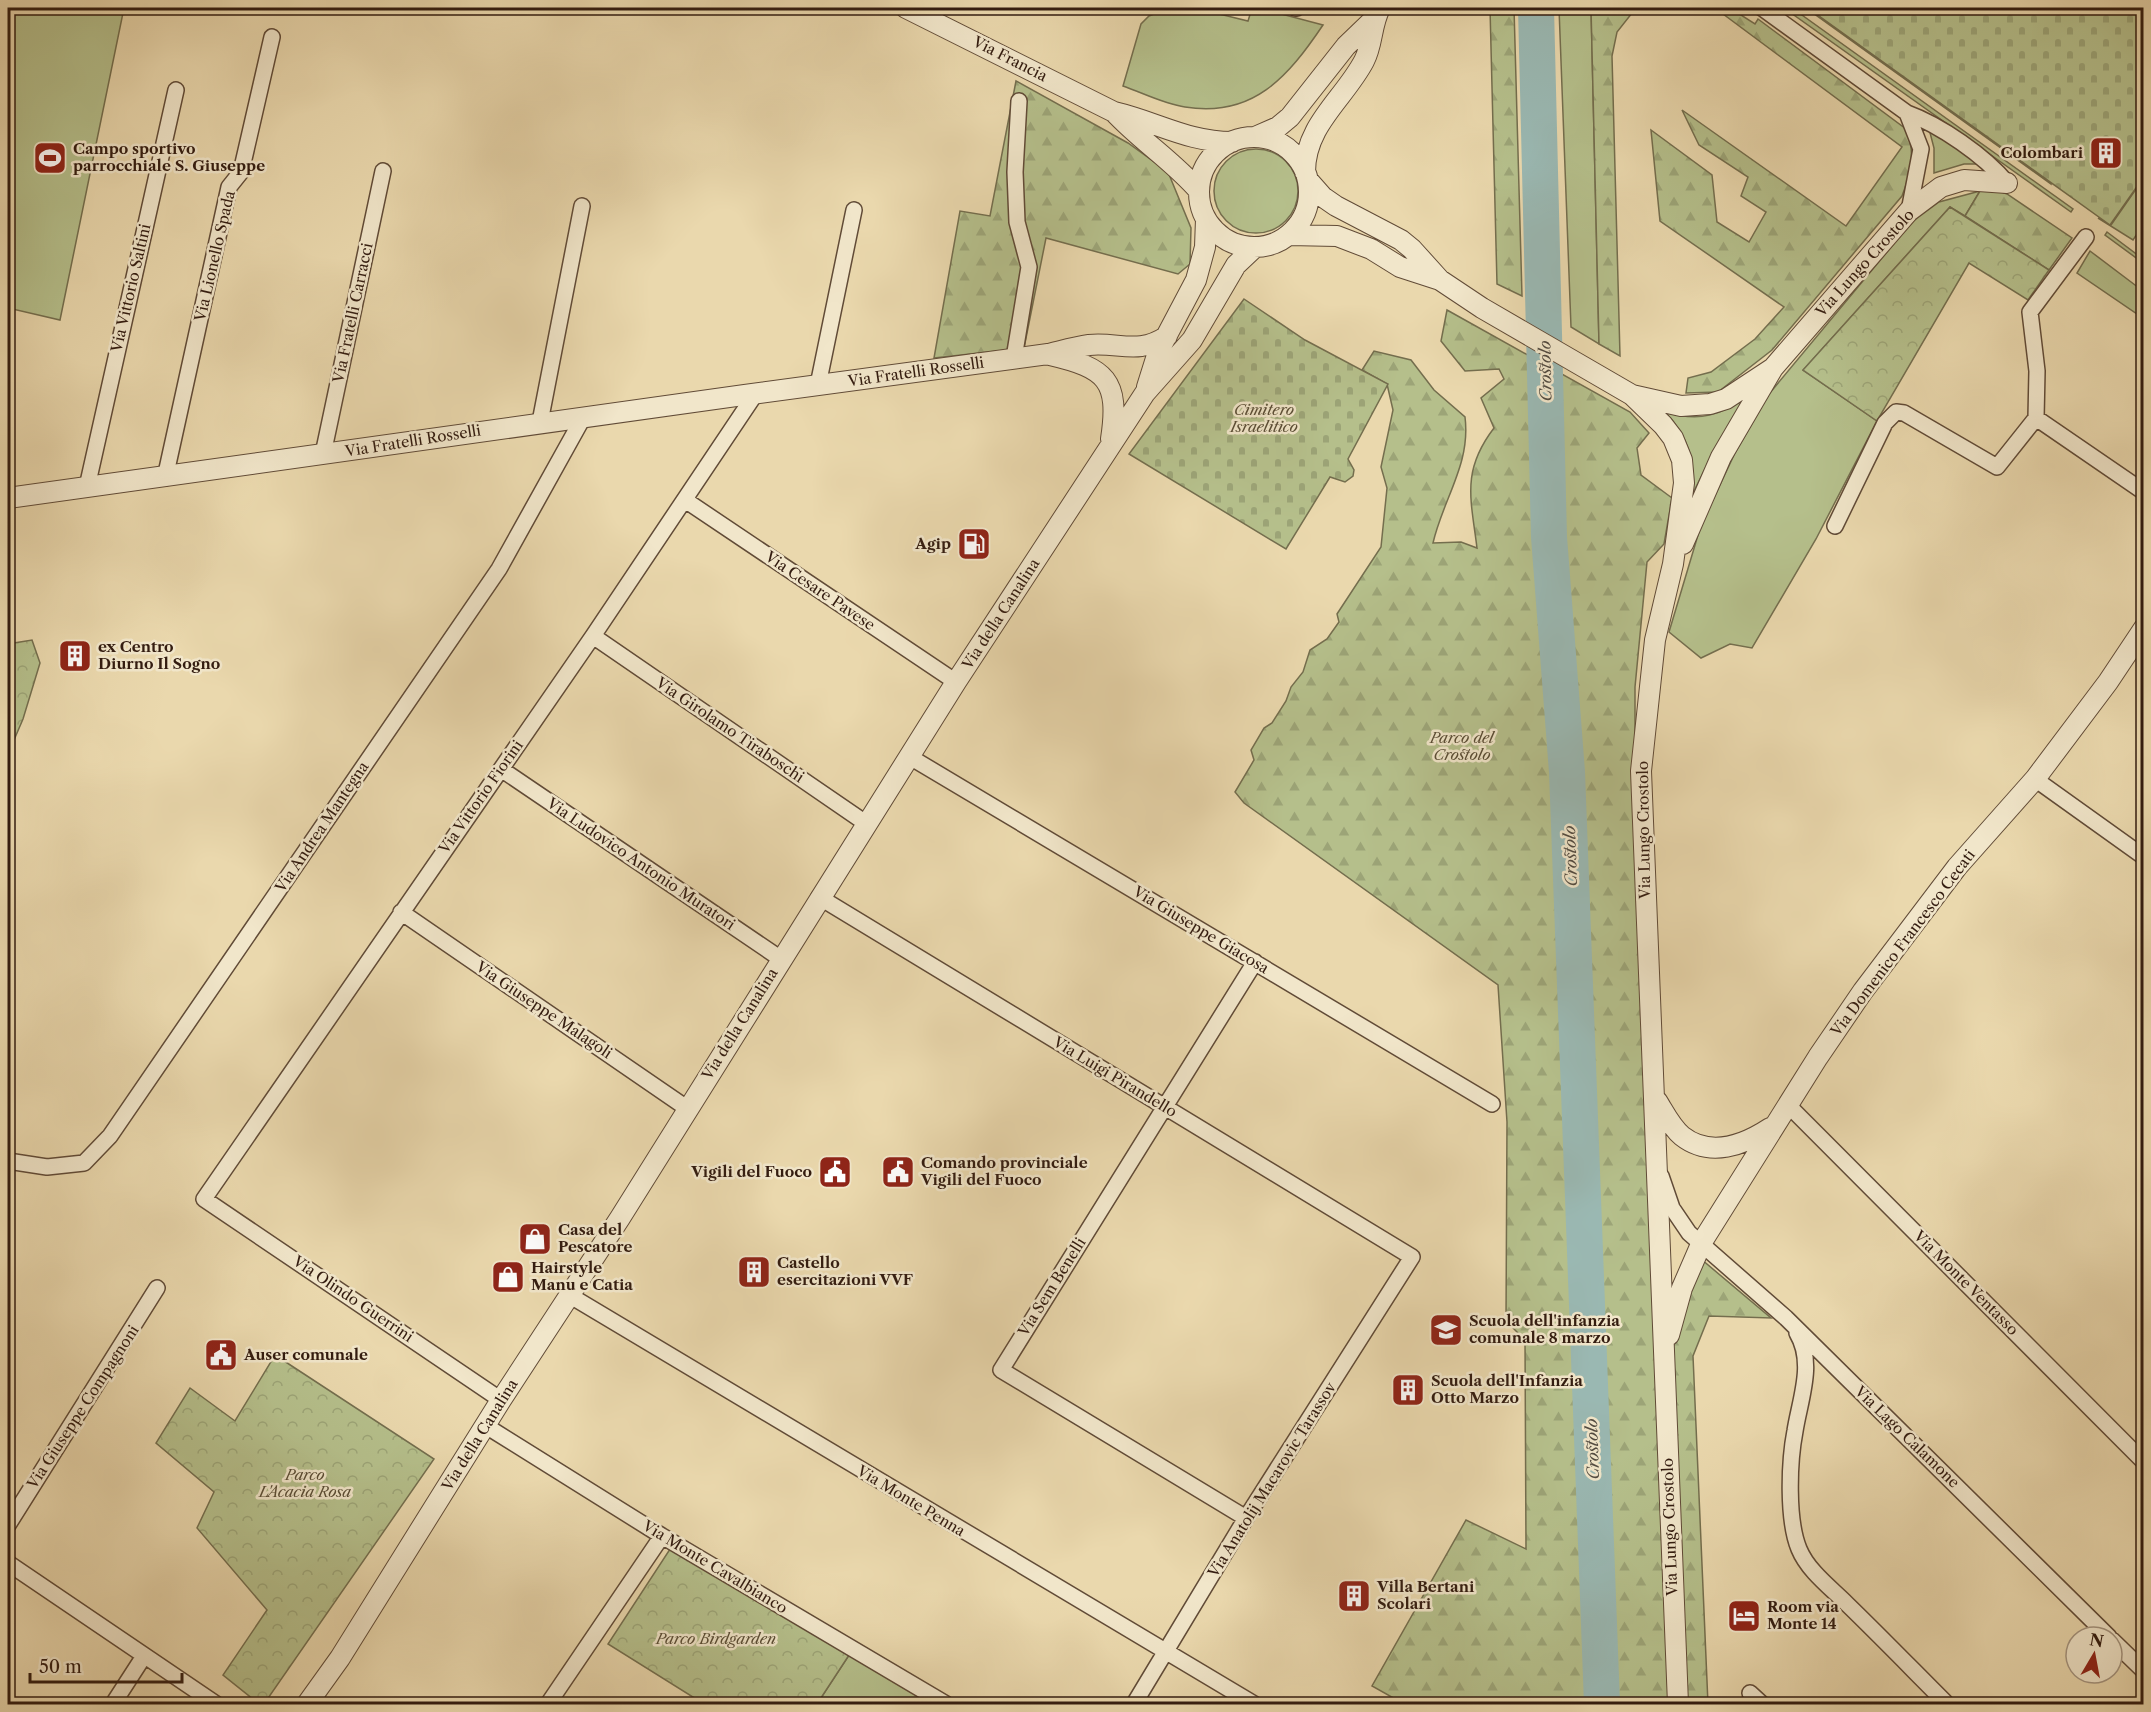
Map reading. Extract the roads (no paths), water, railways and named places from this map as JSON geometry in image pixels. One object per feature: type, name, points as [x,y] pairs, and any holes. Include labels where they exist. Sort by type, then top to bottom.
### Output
[{"type":"street","name":"Via Francia","points":[[906,8],[1114,112],[1142,118],[1197,140],[1232,142],[1255,137],[1280,143],[1295,156],[1323,196],[1336,206],[1386,231],[1412,249],[1440,280]]},
{"type":"street","points":[[1762,8],[1907,113],[1929,121],[1996,170],[2007,183]]},
{"type":"street","points":[[1255,137],[1278,127],[1290,117],[1346,46],[1377,14]]},
{"type":"street","points":[[1206,219],[1226,240],[1254,248],[1273,244],[1298,227],[1306,210],[1312,135],[1365,60],[1377,14]]},
{"type":"street","name":"Via Lionello Spada","points":[[165,478],[229,187],[241,172],[273,37]]},
{"type":"street","name":"Via Vittorio Saltini","points":[[87,487],[176,90]]},
{"type":"street","points":[[1014,358],[1029,267],[1017,222],[1016,172],[1019,100]]},
{"type":"street","name":"Via Francia","points":[[1114,112],[1138,138],[1172,163],[1199,191]]},
{"type":"street","points":[[1907,113],[1921,149],[1909,211]]},
{"type":"street","name":"Via Francia","points":[[1206,219],[1199,191],[1206,165],[1217,152],[1232,142]]},
{"type":"street","name":"Via Fratelli Carracci","points":[[323,454],[383,171]]},
{"type":"street","name":"Via Lungo Crostolo","points":[[1673,564],[1721,457],[1773,368],[1909,211],[1941,187],[1964,180],[2007,183]]},
{"type":"street","points":[[540,422],[582,206]]},
{"type":"street","points":[[818,385],[854,210]]},
{"type":"street","name":"Via della Canalina","points":[[1145,393],[1158,352],[1196,280],[1205,247],[1206,219]]},
{"type":"street","points":[[1289,235],[1323,234],[1354,241],[1400,267],[1440,280]]},
{"type":"street","points":[[1835,526],[1885,423],[1896,412],[1904,413],[1997,466],[2036,418],[2037,371],[2030,312],[2086,237]]},
{"type":"street","name":"Via della Canalina","points":[[306,1704],[340,1658],[501,1400],[688,1109],[819,897],[1110,445],[1145,393],[1192,340],[1236,265],[1254,248]]},
{"type":"street","name":"Via Lungo Crostolo","points":[[1440,280],[1482,308],[1632,395],[1681,406],[1710,404],[1743,390],[1773,368]]},
{"type":"street","name":"Via Fratelli Rosselli","points":[[8,498],[165,478],[540,422],[1048,354],[1090,345],[1142,348],[1156,344],[1167,336]]},
{"type":"street","name":"Via Fratelli Rosselli","points":[[1048,354],[1092,368],[1108,385],[1115,403],[1110,445]]},
{"type":"street","name":"Via Vittorio Fiorini","points":[[204,1199],[400,912],[593,636],[756,393]]},
{"type":"street","name":"Via Lungo Crostolo","points":[[1632,395],[1663,425],[1682,460],[1684,483],[1673,564],[1655,640],[1641,771],[1678,1704]]},
{"type":"street","name":"Via Andrea Mantegna","points":[[8,1161],[47,1167],[84,1163],[110,1136],[499,569],[585,416]]},
{"type":"street","points":[[2036,418],[2144,492]]},
{"type":"street","name":"Via Cesare Pavese","points":[[685,500],[956,682]]},
{"type":"street","name":"Via Domenico Francesco Cecati","points":[[1702,1242],[1863,991],[1957,867],[2036,779],[2108,681],[2143,628]]},
{"type":"street","name":"Via Girolamo Tiraboschi","points":[[593,636],[867,824]]},
{"type":"street","name":"Via Giuseppe Giacosa","points":[[910,757],[1492,1104]]},
{"type":"street","name":"Via Ludovico Antonio Muratori","points":[[501,769],[780,959]]},
{"type":"street","points":[[2036,779],[2144,857]]},
{"type":"street","name":"Via Luigi Pirandello","points":[[819,897],[1412,1257]]},
{"type":"street","name":"Via Giuseppe Malagoli","points":[[400,912],[688,1109]]},
{"type":"street","name":"Via Sem Benelli","points":[[1246,1518],[1001,1370],[1254,962]]},
{"type":"street","points":[[1655,1098],[1682,1136],[1708,1146],[1726,1147],[1749,1142],[1777,1123]]},
{"type":"street","name":"Via Monte Ventasso","points":[[1788,1105],[2144,1462]]},
{"type":"street","name":"Via Lungo Crostolo","points":[[1658,1168],[1680,1223],[1702,1242],[1682,1288],[1664,1349]]},
{"type":"street","name":"Via Olindo Guerrini","points":[[204,1199],[501,1400]]},
{"type":"street","name":"Via Lago Calamone","points":[[1702,1242],[1786,1318],[2098,1625]]},
{"type":"street","name":"Via Anatolij Macarovic Tarassov","points":[[1134,1704],[1246,1518],[1412,1257]]},
{"type":"street","name":"Via Giuseppe Compagnoni","points":[[8,1525],[157,1288]]},
{"type":"street","name":"Via Monte Penna","points":[[569,1295],[1166,1654],[1254,1704]]},
{"type":"street","points":[[1786,1318],[1803,1345],[1806,1362],[1794,1432],[1791,1473],[1795,1535],[1799,1549],[1818,1575],[1947,1704]]},
{"type":"street","name":"Via Monte Cavalbianco","points":[[486,1426],[662,1536],[946,1704]]},
{"type":"street","points":[[548,1704],[662,1536]]},
{"type":"street","points":[[8,1563],[216,1704]]},
{"type":"street","name":"Via Lago Calamone","points":[[2124,1651],[2144,1671]]},
{"type":"street","points":[[113,1704],[144,1656]]},
{"type":"street","name":"Via della Canalina","points":[[301,1704],[340,1658]]},
{"type":"street","points":[[1750,1693],[1762,1704]]},
{"type":"waterway","name":"Crostolo","points":[[1536,8],[1549,537],[1567,772],[1602,1704]]},
{"type":"place","name":"Colombari","points":[[2106,153]]},
{"type":"place","name":"Campo sportivo parrocchiale S. Giuseppe","points":[[50,158]]},
{"type":"place","name":"Agip","points":[[974,544]]},
{"type":"place","name":"ex Centro Diurno Il Sogno","points":[[75,656]]},
{"type":"place","name":"Vigili del Fuoco","points":[[835,1172]]},
{"type":"place","name":"Comando provinciale Vigili del Fuoco","points":[[898,1172]]},
{"type":"place","name":"Casa del Pescatore","points":[[535,1239]]},
{"type":"place","name":"Castello esercitazioni VVF","points":[[754,1272]]},
{"type":"place","name":"Hairstyle Manu e Catia","points":[[508,1277]]},
{"type":"place","name":"Scuola dell'infanzia comunale 8 marzo","points":[[1446,1330]]},
{"type":"place","name":"Auser comunale","points":[[221,1355]]},
{"type":"place","name":"Scuola dell'Infanzia Otto Marzo","points":[[1408,1390]]},
{"type":"place","name":"Villa Bertani Scolari","points":[[1354,1596]]},
{"type":"place","name":"Room via Monte 14","points":[[1744,1616]]},
{"type":"park label","name":"Cimitero Israelitico","points":[[1264,418]]},
{"type":"park label","name":"Parco del Crostolo","points":[[1462,746]]},
{"type":"park label","name":"Parco L'Acacia Rosa","points":[[305,1484]]},
{"type":"park label","name":"Parco Birdgarden","points":[[716,1639]]}]
